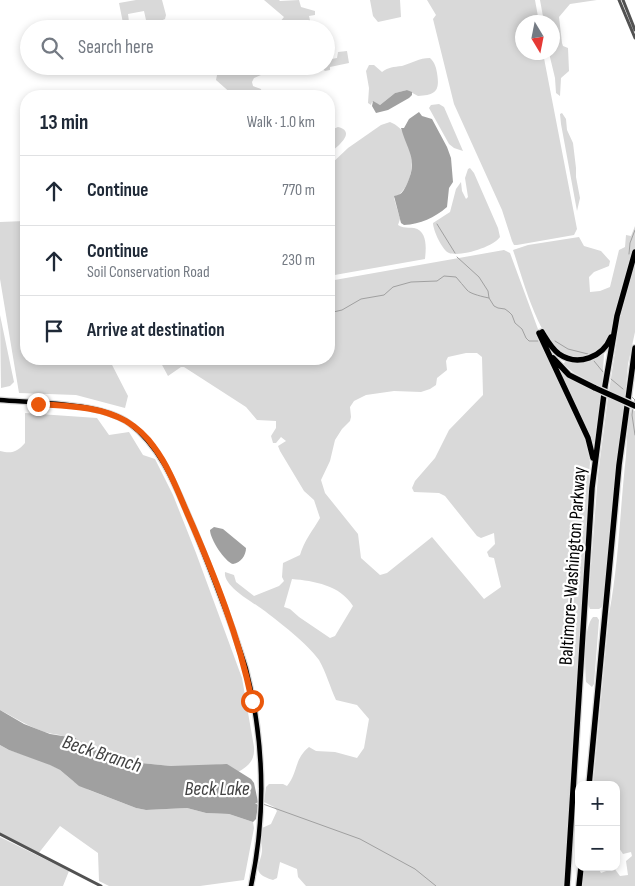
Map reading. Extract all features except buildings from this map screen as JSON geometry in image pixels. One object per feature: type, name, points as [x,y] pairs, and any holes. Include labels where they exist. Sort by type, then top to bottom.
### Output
[{"type":"highway","name":"Baltimore-Washington Parkway","points":[[567,886],[592,488],[605,386],[617,316],[635,252]]},
{"type":"highway","points":[[541,332],[551,346],[562,356],[573,359],[586,359],[600,353],[608,344],[617,316]]},
{"type":"highway","points":[[541,332],[554,355],[577,379],[635,406]]},
{"type":"highway","points":[[541,332],[590,444],[593,456],[592,488]]},
{"type":"highway","name":"Baltimore-Washington Parkway","points":[[589,781],[618,465],[635,348]]},
{"type":"highway","points":[[628,397],[635,374]]},
{"type":"highway","points":[[579,886],[581,871]]},
{"type":"main road","points":[[0,400],[90,408],[105,412],[127,422],[153,445],[166,468],[204,553],[245,666],[256,727],[261,784],[258,839],[251,886]]},
{"type":"street","points":[[619,0],[635,38]]},
{"type":"street","points":[[623,0],[635,30]]},
{"type":"street","points":[[0,834],[101,886]]},
{"type":"shaded area","points":[[136,0],[162,0],[166,15],[165,19],[146,20],[144,11],[128,14],[129,20],[122,20],[119,3]]},
{"type":"shaded area","points":[[264,0],[299,0],[301,7],[315,11],[315,15],[309,16],[310,20],[282,20],[284,17]]},
{"type":"shaded area","points":[[370,0],[400,0],[401,17],[378,22],[373,16]]},
{"type":"shaded area","points":[[427,0],[535,0],[538,15],[515,15],[515,60],[544,60],[577,229],[574,235],[514,245],[502,210],[454,104],[433,19],[436,15]]},
{"type":"shaded area","points":[[540,0],[597,0],[570,4],[560,16],[543,15]]},
{"type":"shaded area","points":[[560,26],[563,46],[568,48],[569,71],[561,78],[560,96],[556,93],[551,60],[560,60]]},
{"type":"shaded area","points":[[347,51],[349,63],[335,66],[335,58],[337,58],[338,52]]},
{"type":"shaded area","points":[[430,58],[435,65],[438,79],[437,88],[433,93],[418,96],[407,90],[395,93],[380,105],[372,102],[371,105],[368,103],[369,88],[366,71],[369,65],[374,65],[382,72]]},
{"type":"shaded area","points":[[217,75],[261,75],[254,78],[252,82],[253,86],[261,90],[227,90],[216,80]]},
{"type":"shaded area","points":[[439,104],[444,107],[463,151],[449,144],[429,108],[431,105]]},
{"type":"shaded area","points":[[562,113],[566,119],[567,130],[573,143],[580,198],[577,211],[561,124],[560,114]]},
{"type":"shaded area","points":[[390,122],[399,128],[406,136],[410,147],[412,158],[408,182],[394,198],[400,219],[398,225],[419,230],[424,236],[425,259],[335,275],[335,160],[348,148],[381,125]]},
{"type":"shaded area","points":[[335,128],[344,129],[346,136],[335,149]]},
{"type":"shaded area","points":[[470,168],[474,173],[498,228],[500,237],[491,244],[476,250],[461,254],[449,253],[438,240],[433,223],[450,212],[456,189],[461,182],[462,191],[466,199],[468,197],[465,178]]},
{"type":"shaded area","points":[[20,221],[20,365],[112,365],[128,396],[125,408],[76,395],[19,393],[0,279],[0,222]]},
{"type":"shaded area","points":[[635,226],[635,332],[628,364],[625,399],[609,391],[617,339],[617,318],[612,335],[599,354],[604,354],[602,388],[574,373],[563,364],[568,359],[558,351],[540,326],[513,250],[528,245],[579,237],[584,246],[601,251],[610,261],[609,266],[594,272],[589,277],[590,292],[600,291],[610,287],[619,250],[625,247],[626,235],[631,236]]},
{"type":"shaded area","points":[[504,250],[510,253],[542,340],[584,436],[590,462],[565,886],[306,886],[298,877],[297,869],[280,862],[277,878],[273,880],[261,874],[258,868],[262,849],[262,828],[271,824],[277,811],[274,807],[264,802],[266,787],[269,784],[283,784],[287,786],[298,761],[309,747],[316,751],[335,752],[357,758],[364,748],[369,719],[357,705],[336,700],[319,660],[314,654],[284,626],[233,588],[228,583],[226,577],[225,572],[234,575],[236,582],[254,596],[279,586],[284,581],[282,577],[283,563],[300,555],[306,540],[320,518],[314,500],[304,491],[280,451],[278,446],[286,441],[281,437],[276,443],[273,443],[271,436],[276,428],[276,421],[257,420],[246,407],[184,367],[168,376],[162,365],[335,365],[335,280]],"holes":[[[466,353],[477,353],[482,357],[483,395],[449,430],[435,458],[415,481],[412,488],[414,492],[439,493],[445,496],[477,536],[481,538],[494,533],[495,544],[487,552],[489,557],[494,558],[501,587],[484,599],[432,537],[387,573],[380,575],[361,558],[358,534],[325,493],[321,480],[330,461],[335,440],[350,421],[350,407],[354,401],[366,395],[394,391],[421,392],[430,389],[436,385],[437,378],[447,370],[446,361],[448,357]],[[292,579],[309,581],[334,589],[348,599],[353,606],[335,636],[330,638],[290,609],[284,607]]]},
{"type":"shaded area","points":[[0,315],[14,382],[10,386],[1,388]]},
{"type":"shaded area","points":[[560,374],[565,374],[601,394],[595,443],[592,442]]},
{"type":"shaded area","points":[[608,397],[624,404],[604,599],[602,607],[590,609],[588,604],[598,475]]},
{"type":"shaded area","points":[[631,409],[635,411],[635,886],[579,886],[581,871],[600,871],[601,873],[616,871],[620,876],[628,875],[626,861],[632,856],[631,852],[623,854],[620,850],[620,781],[593,781],[609,614],[617,555]]},
{"type":"shaded area","points":[[25,413],[97,418],[109,435],[129,432],[143,455],[155,459],[173,495],[242,678],[254,752],[248,765],[242,770],[238,772],[223,764],[171,766],[131,762],[60,735],[36,729],[0,710],[0,451],[14,452],[25,443]]},
{"type":"shaded area","points":[[593,617],[597,617],[599,620],[594,684],[592,687],[586,682],[585,658],[586,638]]},
{"type":"shaded area","points":[[0,745],[9,750],[43,761],[89,790],[136,808],[146,810],[187,808],[206,813],[229,814],[253,822],[254,828],[244,880],[200,886],[109,886],[99,881],[98,853],[60,826],[38,854],[0,834]]},
{"type":"shaded area","points":[[0,837],[69,871],[63,886],[0,886]]},
{"type":"water","points":[[407,90],[412,92],[409,98],[388,110],[376,113],[372,106],[373,101],[380,105],[395,93]]},
{"type":"water","points":[[419,112],[422,116],[432,119],[447,147],[451,158],[453,182],[449,188],[447,207],[427,220],[404,225],[401,223],[394,196],[403,192],[410,177],[412,162],[401,128],[404,128],[409,119]]},
{"type":"water","points":[[214,527],[223,529],[246,548],[241,560],[233,564],[218,550],[210,530]]},
{"type":"water","name":"Beck Lake","points":[[0,710],[24,724],[50,734],[75,738],[92,748],[131,762],[171,766],[227,764],[251,779],[254,783],[258,802],[255,803],[258,805],[256,819],[253,822],[229,814],[206,813],[187,808],[146,810],[79,786],[60,770],[0,745]]},
{"type":"waterway","points":[[437,224],[455,253]]},
{"type":"waterway","points":[[629,254],[630,243],[635,230]]},
{"type":"waterway","points":[[457,257],[479,277],[488,291],[489,298],[494,306],[505,309],[512,315],[515,323],[522,329],[529,341],[538,341]]},
{"type":"waterway","points":[[335,312],[342,310],[361,299],[384,295],[393,287],[411,282],[437,281],[444,276],[456,277],[469,291],[489,298]]},
{"type":"waterway","points":[[555,341],[568,349],[588,354]]},
{"type":"waterway","points":[[594,361],[603,372]]},
{"type":"waterway","points":[[611,379],[623,389]]},
{"type":"waterway","points":[[632,397],[635,400],[634,403]]},
{"type":"waterway","points":[[633,407],[632,415],[635,435]]},
{"type":"waterway","name":"Beck Branch","points":[[253,802],[258,803]]},
{"type":"waterway","name":"Beck Branch","points":[[263,804],[360,839],[415,869],[436,886]]},
{"type":"route","points":[[38,404],[95,409],[105,412],[127,422],[153,445],[174,483],[206,558],[245,666],[252,701]]}]
